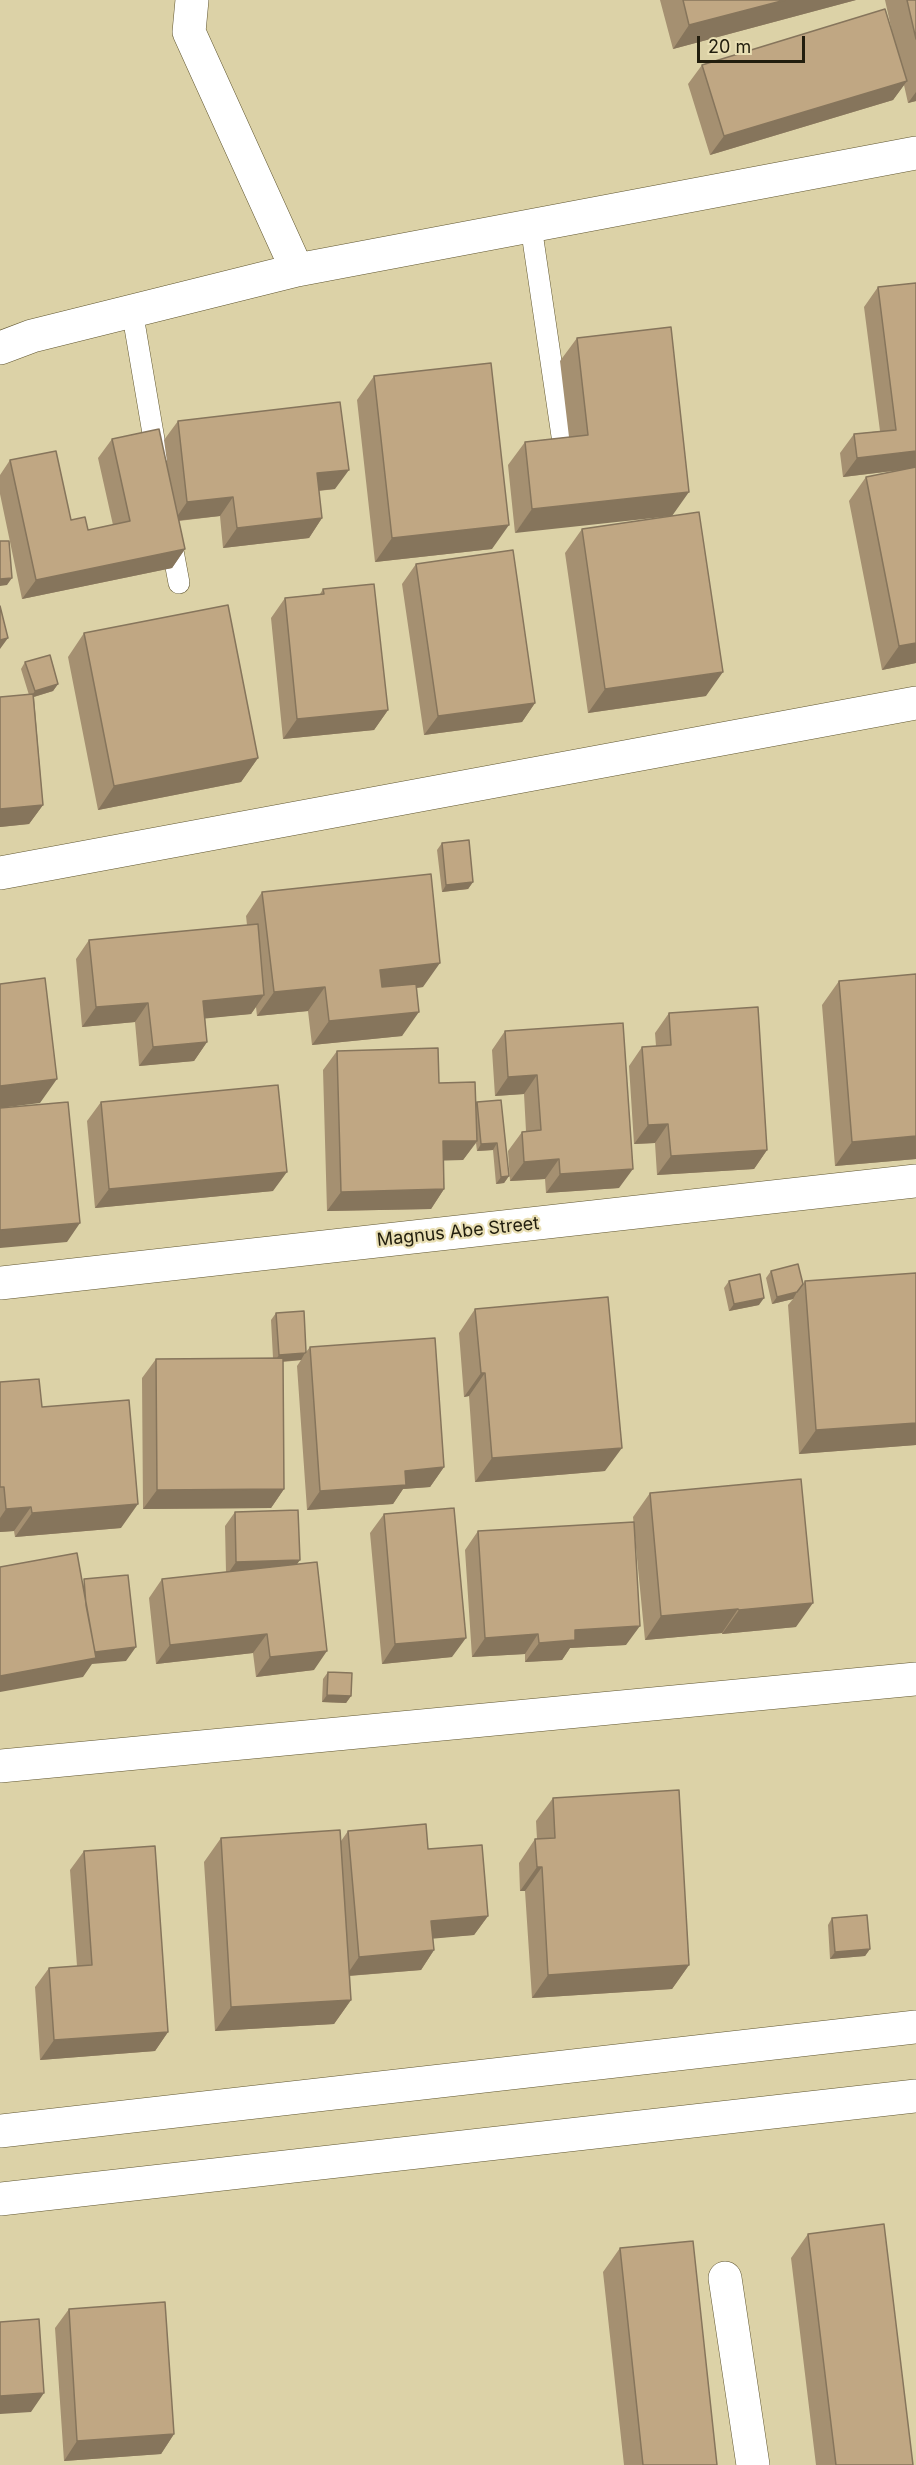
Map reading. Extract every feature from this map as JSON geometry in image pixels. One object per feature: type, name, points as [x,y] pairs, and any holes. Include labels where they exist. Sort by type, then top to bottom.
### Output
[{"type":"street","points":[[192,0],[189,32],[297,270]]},
{"type":"street","points":[[0,348],[32,336],[297,270],[916,153]]},
{"type":"street","points":[[0,873],[916,703]]},
{"type":"street","name":"Magnus Abe Street","points":[[0,1283],[916,1181]]},
{"type":"street","points":[[0,1766],[916,1679]]},
{"type":"street","points":[[0,2131],[916,2027]]},
{"type":"street","points":[[0,2199],[916,2096]]},
{"type":"street","points":[[725,2278],[753,2465]]},
{"type":"lane","points":[[531,226],[562,436]]},
{"type":"lane","points":[[132,310],[161,479]]},
{"type":"lane","points":[[167,513],[179,583]]},
{"type":"building","points":[[683,0],[785,0],[689,25]]},
{"type":"building","points":[[907,0],[916,0],[916,39]]},
{"type":"building","points":[[885,9],[907,81],[724,136],[702,65]]},
{"type":"building","points":[[916,283],[916,451],[857,458],[854,434],[896,430],[878,287]]},
{"type":"building","points":[[671,327],[689,492],[532,509],[525,442],[588,435],[577,338]]},
{"type":"building","points":[[491,363],[509,525],[392,538],[374,376]]},
{"type":"building","points":[[340,402],[349,470],[317,473],[322,518],[237,528],[233,497],[187,502],[178,421]]},
{"type":"building","points":[[159,429],[185,549],[36,580],[10,460],[56,451],[71,520],[85,517],[88,530],[130,521],[112,439]]},
{"type":"building","points":[[916,467],[916,643],[899,646],[866,477]]},
{"type":"building","points":[[699,512],[723,672],[605,689],[582,529]]},
{"type":"building","points":[[0,541],[9,541],[12,578],[0,579]]},
{"type":"building","points":[[513,550],[535,703],[438,716],[416,564]]},
{"type":"building","points":[[374,584],[388,710],[297,719],[285,598],[324,594],[323,589]]},
{"type":"building","points":[[228,605],[258,758],[114,786],[84,633]]},
{"type":"building","points":[[0,606],[8,638],[0,640]]},
{"type":"building","points":[[50,655],[58,684],[35,691],[25,662]]},
{"type":"building","points":[[33,694],[43,805],[0,809],[0,697]]},
{"type":"building","points":[[469,840],[473,882],[446,885],[442,843]]},
{"type":"building","points":[[431,874],[440,963],[380,970],[382,987],[416,984],[419,1012],[329,1021],[325,987],[274,992],[262,892]]},
{"type":"building","points":[[258,924],[264,995],[203,1001],[207,1042],[153,1047],[148,1003],[96,1007],[89,940]]},
{"type":"building","points":[[916,974],[916,1136],[852,1142],[839,981]]},
{"type":"building","points":[[45,978],[57,1079],[0,1086],[0,984]]},
{"type":"building","points":[[758,1007],[767,1150],[671,1156],[668,1124],[648,1125],[642,1047],[671,1045],[669,1013]]},
{"type":"building","points":[[623,1023],[633,1169],[560,1174],[559,1159],[524,1162],[522,1132],[541,1130],[537,1075],[508,1077],[505,1031]]},
{"type":"building","points":[[438,1048],[439,1083],[475,1082],[477,1141],[443,1141],[444,1189],[341,1192],[337,1051]]},
{"type":"building","points":[[278,1085],[287,1172],[109,1189],[101,1102]]},
{"type":"building","points":[[501,1100],[509,1176],[501,1177],[497,1143],[481,1144],[477,1102]]},
{"type":"building","points":[[68,1102],[80,1223],[0,1230],[0,1108]]},
{"type":"building","points":[[798,1264],[803,1284],[797,1292],[777,1297],[771,1271]]},
{"type":"building","points":[[916,1273],[916,1423],[816,1430],[805,1281]]},
{"type":"building","points":[[760,1274],[764,1298],[734,1304],[729,1281]]},
{"type":"building","points":[[608,1297],[622,1448],[492,1458],[485,1373],[481,1373],[475,1309]]},
{"type":"building","points":[[304,1311],[306,1352],[279,1355],[276,1313]]},
{"type":"building","points":[[435,1338],[444,1467],[405,1471],[406,1485],[320,1491],[310,1347]]},
{"type":"building","points":[[283,1358],[284,1489],[157,1490],[156,1359]]},
{"type":"building","points":[[39,1379],[42,1407],[129,1400],[138,1504],[32,1513],[31,1507],[6,1509],[4,1487],[0,1487],[0,1382]]},
{"type":"building","points":[[801,1479],[813,1603],[661,1616],[650,1493]]},
{"type":"building","points":[[454,1508],[466,1638],[395,1644],[384,1514]]},
{"type":"building","points":[[298,1510],[300,1560],[236,1562],[235,1512]]},
{"type":"building","points":[[634,1522],[640,1626],[575,1630],[575,1640],[539,1643],[538,1634],[485,1638],[478,1531]]},
{"type":"building","points":[[77,1553],[96,1658],[0,1676],[0,1567]]},
{"type":"building","points":[[317,1562],[327,1651],[270,1657],[267,1634],[170,1645],[162,1579]]},
{"type":"building","points":[[128,1575],[136,1647],[95,1652],[86,1605],[84,1579]]},
{"type":"building","points":[[328,1672],[352,1673],[351,1696],[327,1695]]},
{"type":"building","points":[[679,1790],[689,1965],[548,1975],[542,1867],[537,1867],[535,1839],[555,1838],[553,1798]]},
{"type":"building","points":[[426,1824],[428,1849],[482,1845],[488,1916],[431,1921],[434,1950],[359,1957],[348,1831]]},
{"type":"building","points":[[340,1830],[351,2000],[231,2007],[221,1838]]},
{"type":"building","points":[[155,1846],[168,2032],[54,2040],[49,1968],[92,1965],[84,1851]]},
{"type":"building","points":[[867,1915],[870,1949],[835,1952],[832,1918]]},
{"type":"building","points":[[884,2224],[913,2465],[836,2465],[808,2234]]},
{"type":"building","points":[[693,2241],[717,2465],[643,2465],[620,2248]]},
{"type":"building","points":[[165,2302],[174,2434],[77,2441],[69,2309]]},
{"type":"building","points":[[39,2319],[44,2393],[0,2396],[0,2322]]}]
